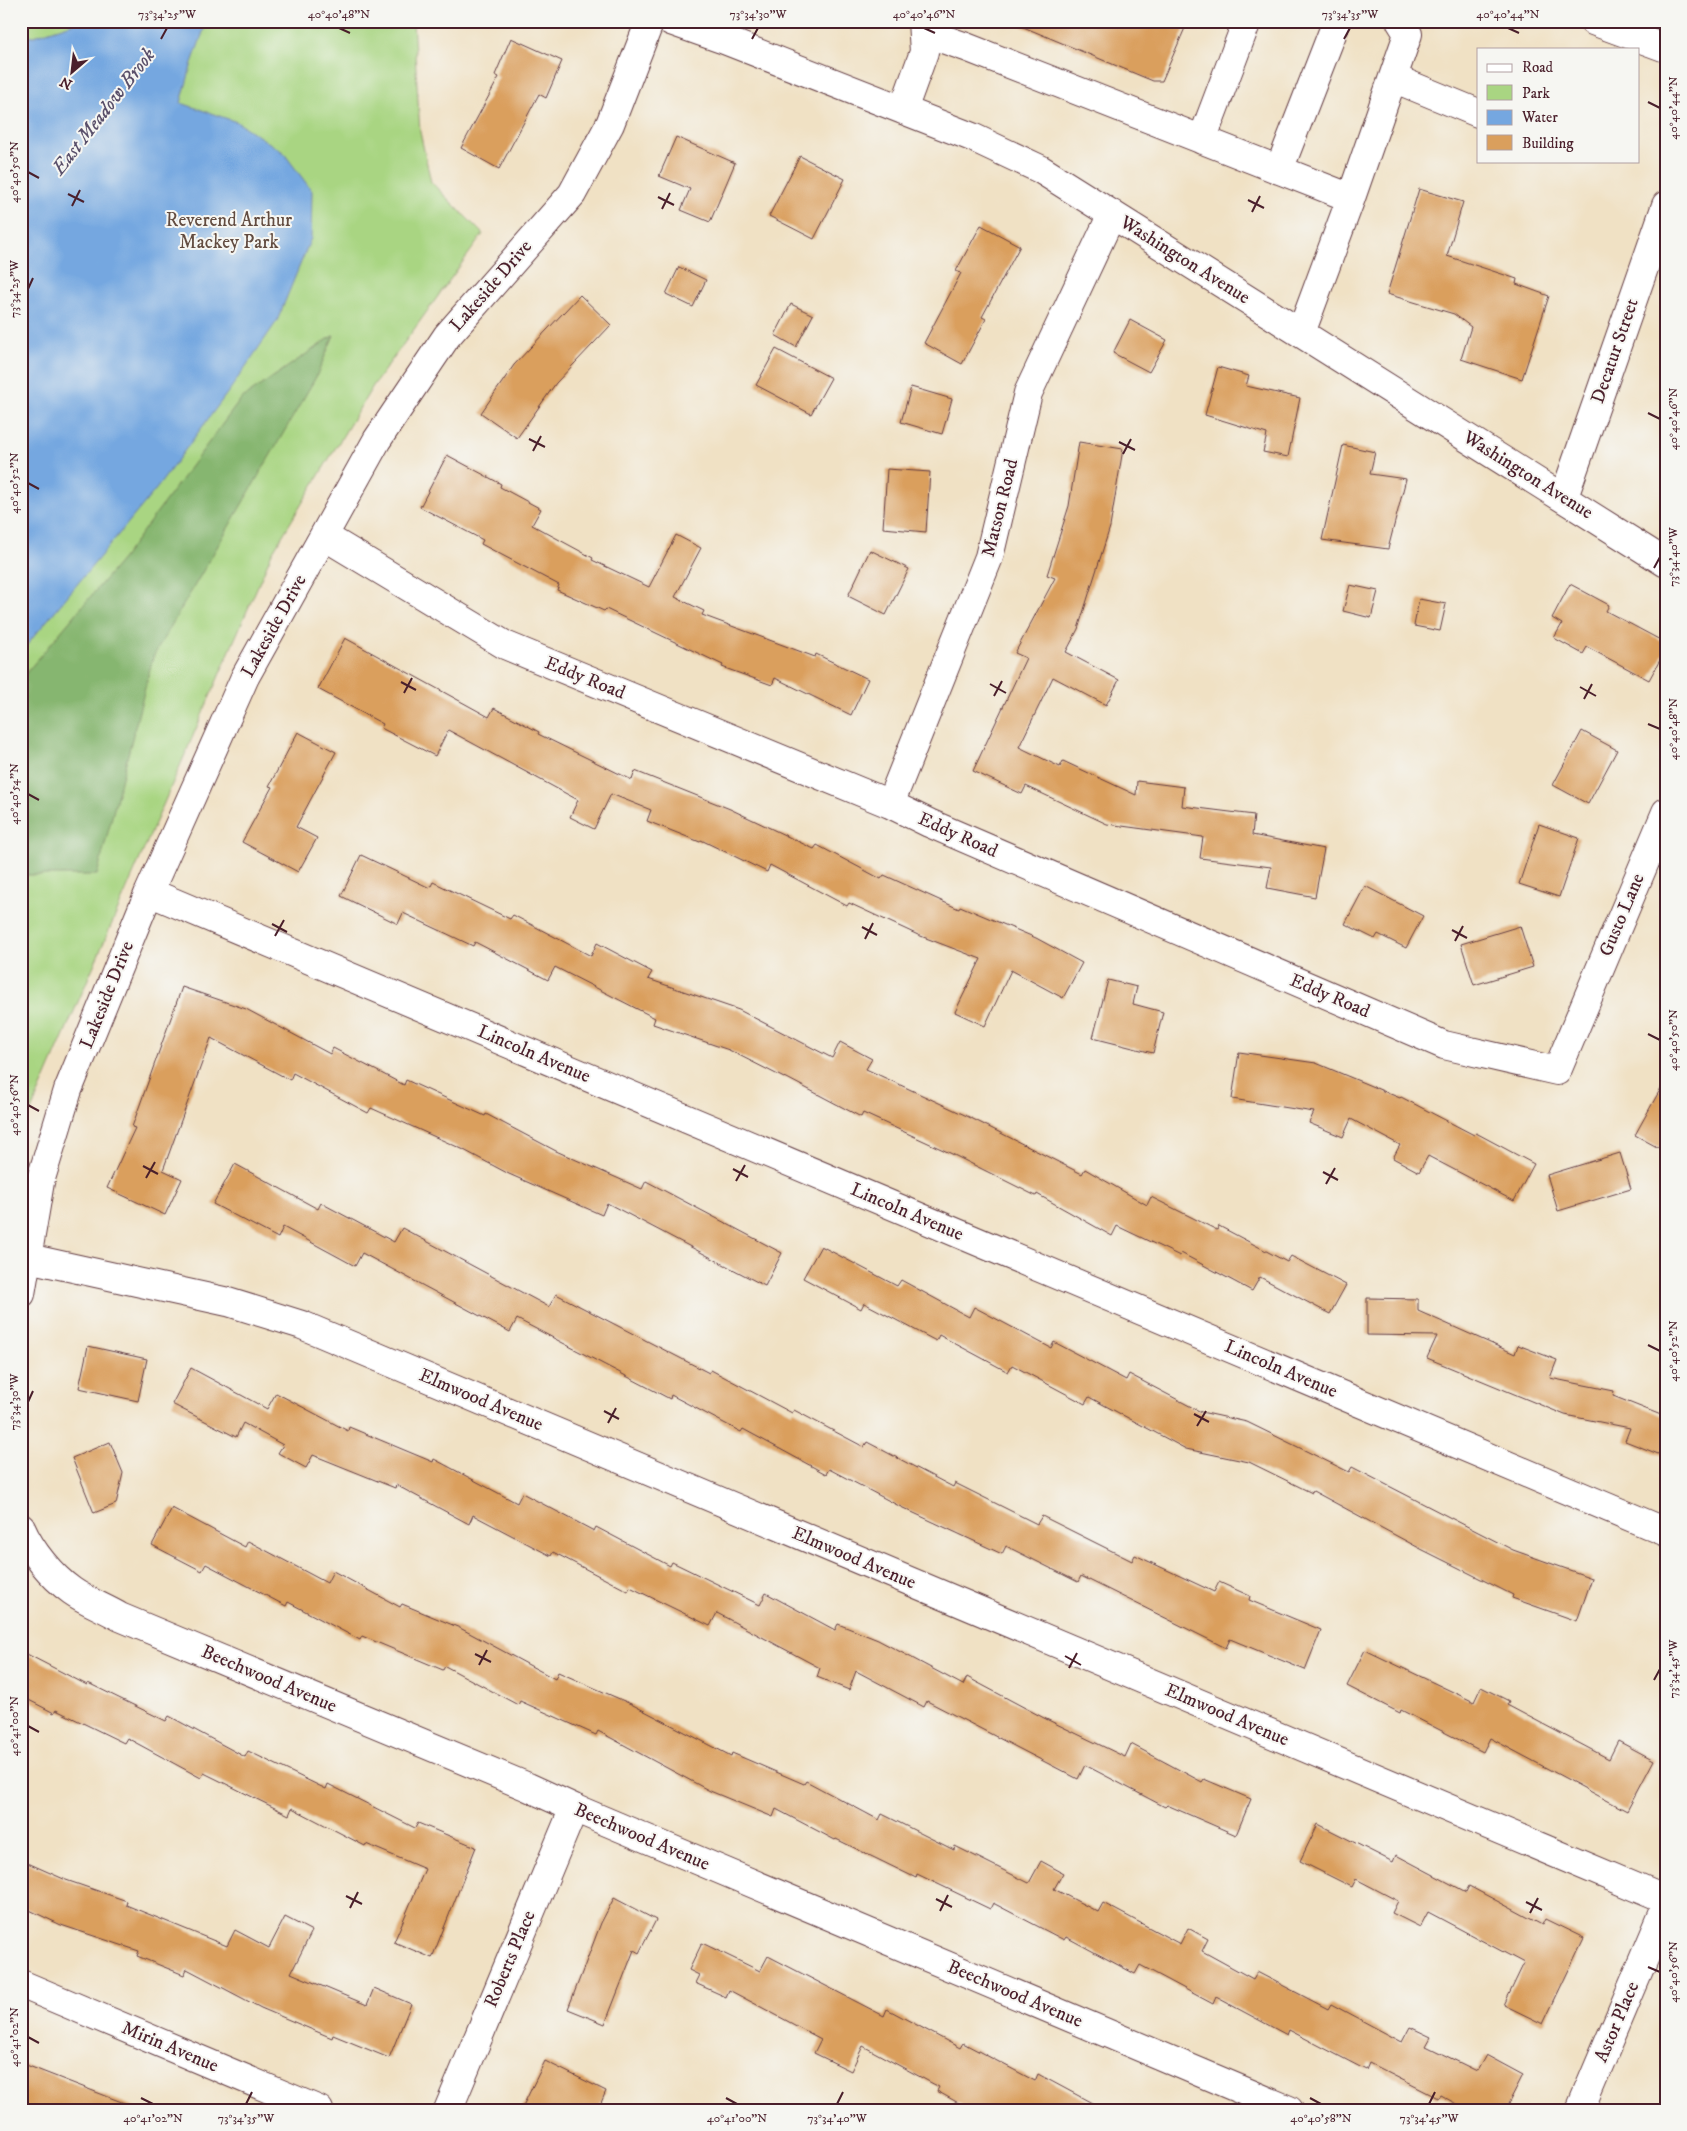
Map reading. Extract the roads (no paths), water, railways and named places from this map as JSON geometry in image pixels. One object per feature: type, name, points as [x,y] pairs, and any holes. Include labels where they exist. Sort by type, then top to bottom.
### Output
[{"type":"street","name":"Lakeside Drive","points":[[21,1294],[40,1182],[68,1090],[149,892],[245,677],[377,440],[447,336],[572,194],[610,124],[650,21]]},
{"type":"street","name":"Washington Avenue","points":[[671,21],[972,137],[1040,169],[1666,562]]},
{"type":"street","points":[[1202,140],[1247,21]]},
{"type":"street","points":[[1279,170],[1337,21]]},
{"type":"street","points":[[1301,333],[1351,198],[1408,34],[1400,21]]},
{"type":"street","points":[[1593,21],[1666,48]]},
{"type":"street","points":[[904,110],[924,52],[922,26],[966,47],[1351,198]]},
{"type":"street","points":[[1393,78],[1477,113]]},
{"type":"street","name":"Decatur Street","points":[[1564,497],[1666,205]]},
{"type":"street","name":"Matson Road","points":[[890,804],[989,557],[1028,393],[1112,214]]},
{"type":"street","name":"Eddy Road","points":[[324,536],[505,644],[890,804],[929,823],[1444,1045],[1557,1071],[1579,1019]]},
{"type":"street","name":"Gusto Lane","points":[[1579,1019],[1666,812]]},
{"type":"street","name":"Lincoln Avenue","points":[[149,892],[1666,1532]]},
{"type":"street","name":"Elmwood Avenue","points":[[28,1258],[228,1302],[302,1325],[1666,1900]]},
{"type":"street","name":"Beechwood Avenue","points":[[21,1528],[50,1572],[72,1591],[120,1616],[1289,2110]]},
{"type":"street","name":"Roberts Place","points":[[448,2110],[574,1808]]},
{"type":"street","name":"Astor Place","points":[[1580,2110],[1666,1907]]},
{"type":"street","name":"Mirin Avenue","points":[[21,1984],[319,2110]]},
{"type":"water","name":"East Meadow Brook","points":[[81,21],[207,21],[192,63],[181,103],[237,122],[283,152],[312,191],[311,238],[277,321],[231,388],[157,488],[21,652],[21,35],[34,36]]},
{"type":"park label","name":"Reverend Arthur Mackey Park","points":[[229,231]]}]
